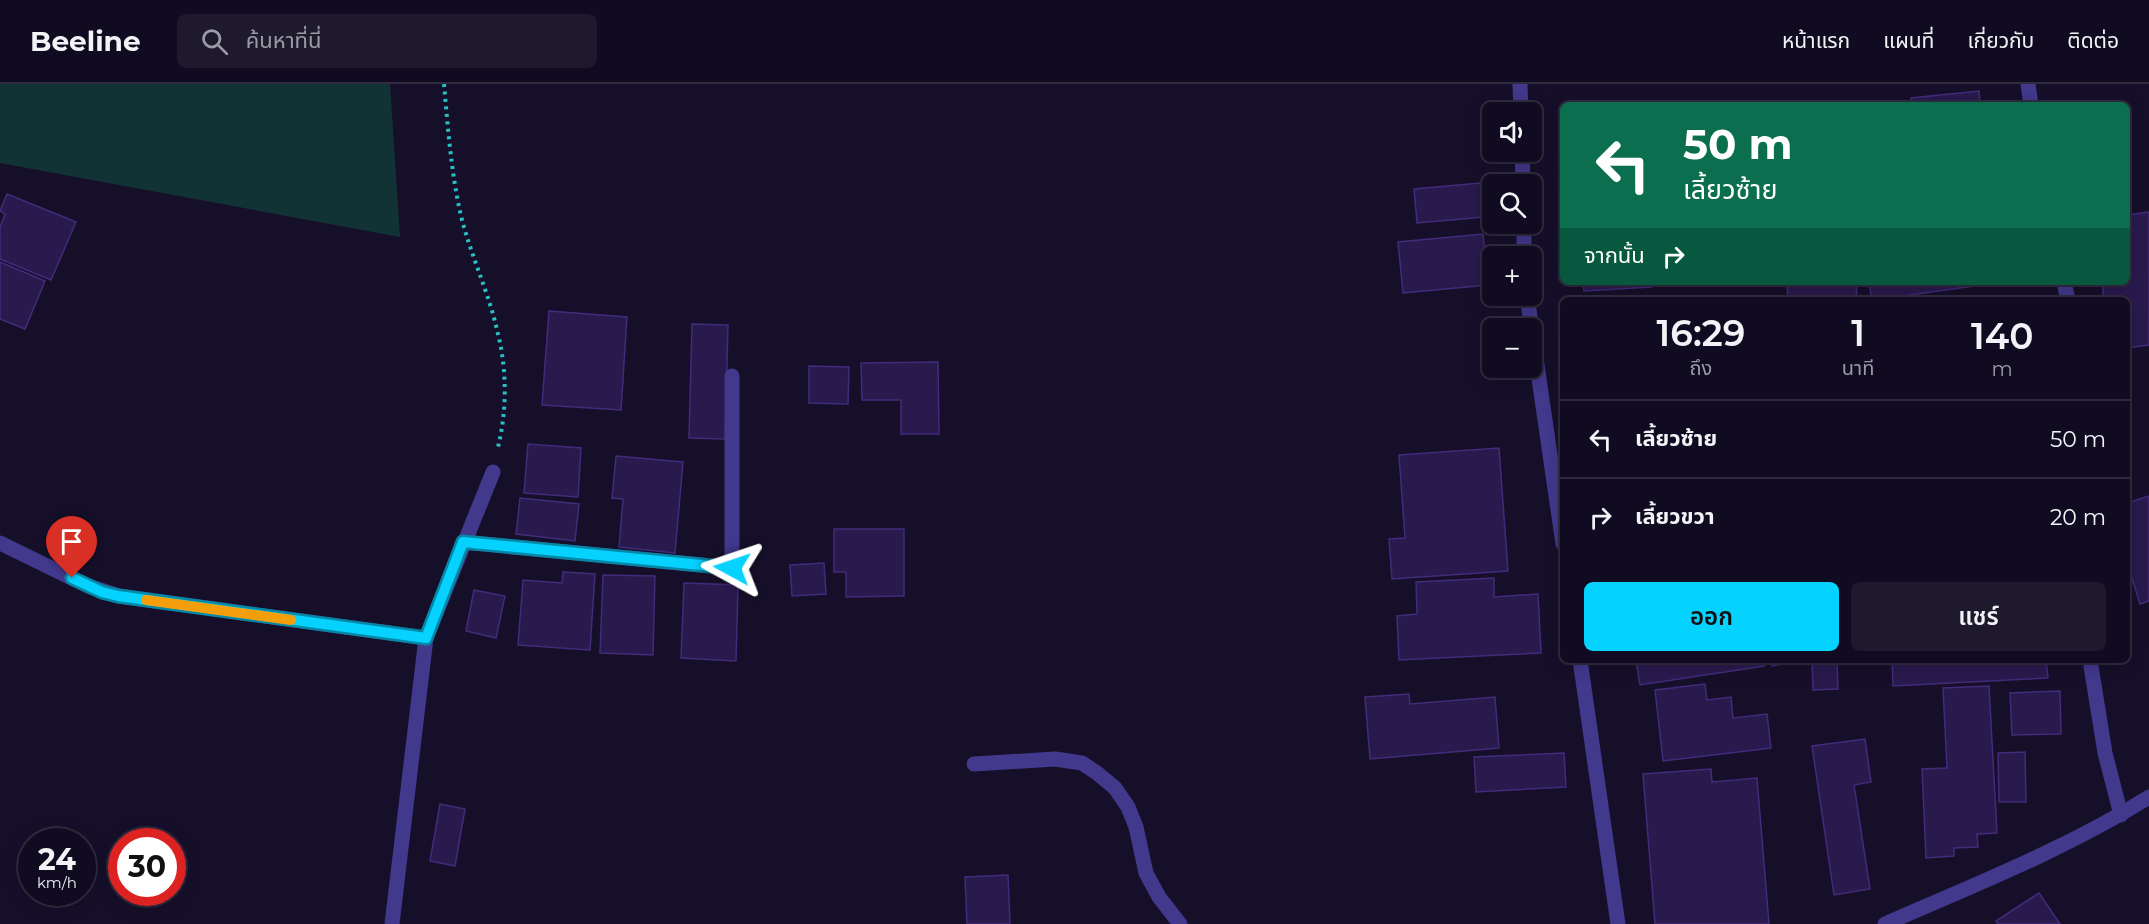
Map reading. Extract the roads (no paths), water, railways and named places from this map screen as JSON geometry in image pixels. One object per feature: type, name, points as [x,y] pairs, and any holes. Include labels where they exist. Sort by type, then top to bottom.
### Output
[{"type":"street","points":[[1520,84],[1521,102]]},
{"type":"street","points":[[2028,84],[2031,102]]},
{"type":"street","points":[[1528,306],[1560,523]]},
{"type":"street","points":[[463,542],[732,568],[732,375]]},
{"type":"street","points":[[392,924],[426,638],[493,472]]},
{"type":"street","points":[[0,543],[88,586],[118,596],[426,638]]},
{"type":"street","points":[[1580,663],[1618,924]]},
{"type":"street","points":[[2090,663],[2105,753],[2121,815]]},
{"type":"street","points":[[974,764],[1055,759],[1082,763],[1097,773],[1115,788],[1128,807],[1136,827],[1146,873],[1159,897],[1180,924]]},
{"type":"street","points":[[1885,924],[2060,846],[2121,815],[2149,797]]}]
